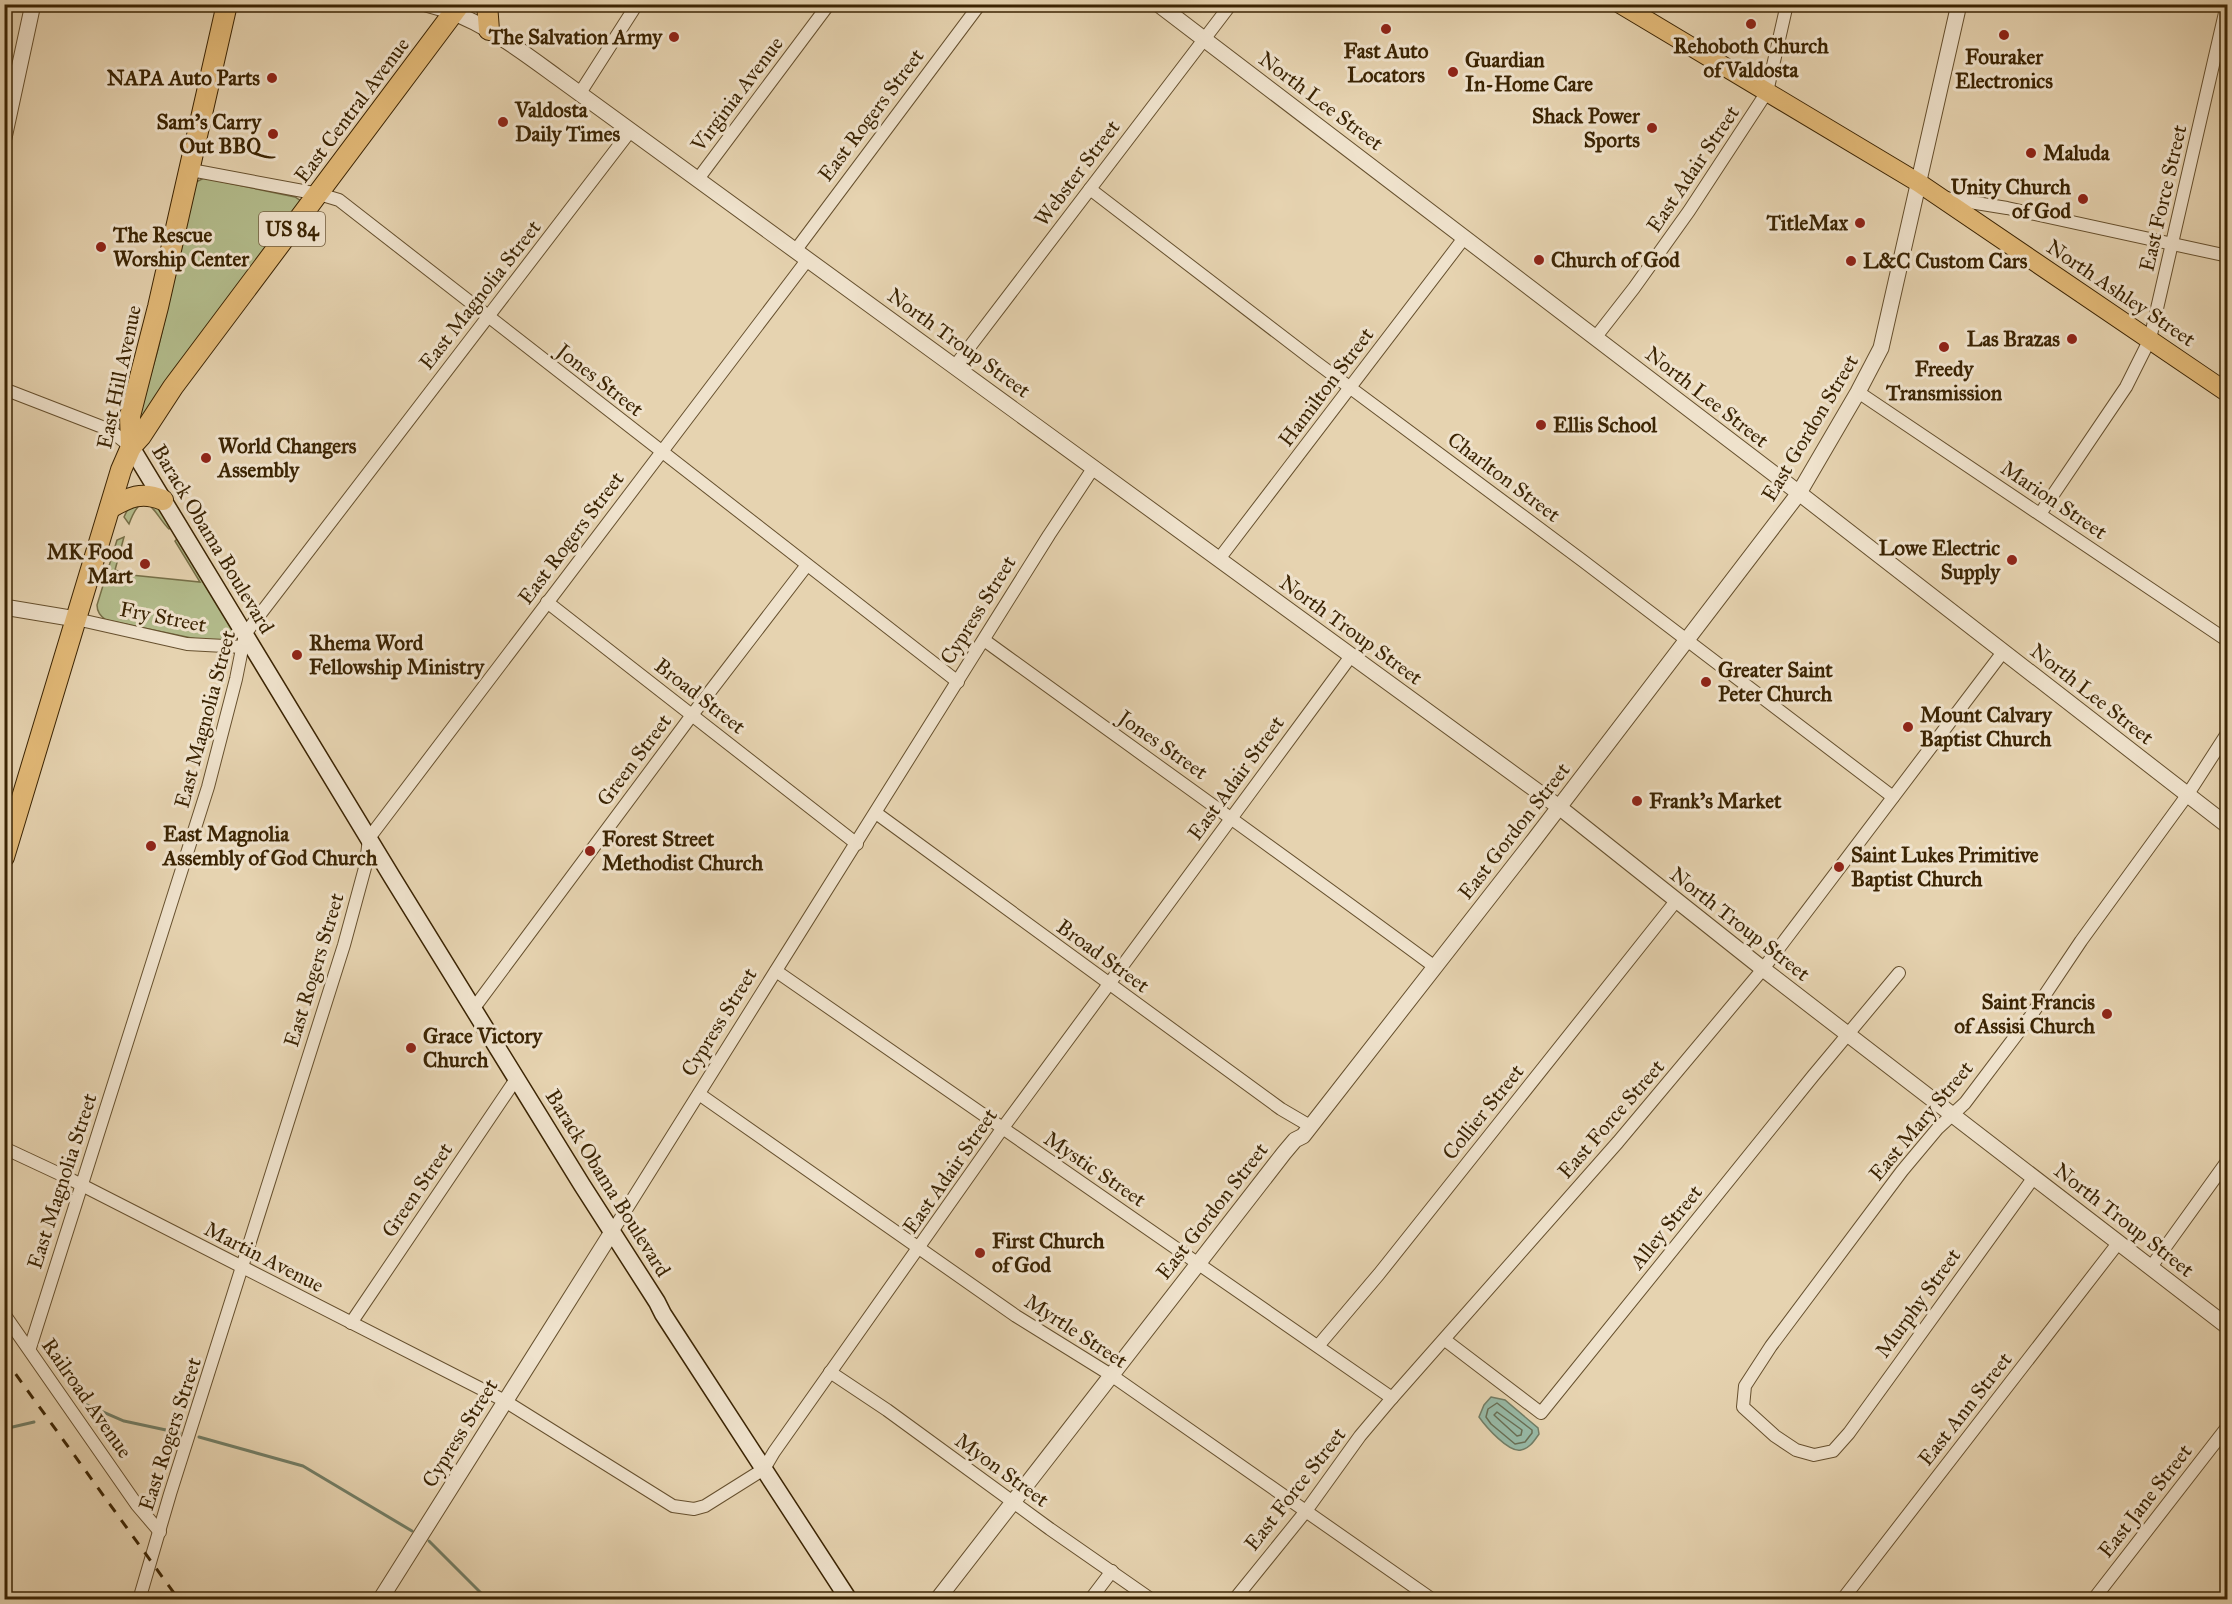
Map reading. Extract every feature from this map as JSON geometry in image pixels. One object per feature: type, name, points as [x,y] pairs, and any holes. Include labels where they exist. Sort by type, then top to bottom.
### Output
[{"type":"highway","name":"East Hill Avenue","points":[[4,857],[121,470],[131,447],[130,416],[191,170],[227,4]]},
{"type":"highway","points":[[487,4],[489,30]]},
{"type":"highway","name":"East Central Avenue","points":[[131,447],[141,436],[159,406],[457,9]]},
{"type":"highway","points":[[110,508],[136,495],[154,496],[164,500]]},
{"type":"main road","name":"North Ashley Street","points":[[1620,4],[1941,197],[2228,393]]},
{"type":"main road","name":"Barack Obama Boulevard","points":[[131,447],[164,500],[244,641],[369,838],[516,1079],[663,1314],[849,1599]]},
{"type":"street","points":[[5,129],[33,4]]},
{"type":"street","name":"North Troup Street","points":[[426,4],[457,9],[580,93],[1559,807],[1763,969],[2228,1327]]},
{"type":"street","points":[[580,93],[637,4]]},
{"type":"street","name":"Virginia Avenue","points":[[698,179],[829,4]]},
{"type":"street","name":"East Rogers Street","points":[[139,1599],[358,897],[366,864],[369,838],[662,452],[980,4]]},
{"type":"street","name":"North Lee Street","points":[[1158,4],[1799,494],[2228,826]]},
{"type":"street","name":"Webster Street","points":[[955,366],[1231,4]]},
{"type":"street","name":"East Adair Street","points":[[1595,338],[1689,211],[1767,93],[1787,4]]},
{"type":"street","name":"East Gordon Street","points":[[937,1599],[1284,1153],[1310,1126],[1435,967],[1799,494],[1881,348],[1959,4]]},
{"type":"street","name":"East Force Street","points":[[2040,514],[2126,387],[2150,339],[2227,4]]},
{"type":"street","name":"East Magnolia Street","points":[[30,1348],[208,787],[244,641],[631,130]]},
{"type":"street","name":"Jones Street","points":[[191,170],[319,194],[339,200],[958,682]]},
{"type":"street","name":"Charlton Street","points":[[1090,189],[1893,797]]},
{"type":"street","points":[[1941,197],[2007,208],[2228,256]]},
{"type":"street","name":"Hamilton Street","points":[[1219,559],[1464,238]]},
{"type":"street","points":[[4,389],[110,430],[131,447]]},
{"type":"street","name":"Marion Street","points":[[1858,392],[2228,641]]},
{"type":"street","name":"Cypress Street","points":[[380,1599],[1094,467]]},
{"type":"street","name":"Green Street","points":[[474,1008],[692,715],[807,566]]},
{"type":"street","name":"Broad Street","points":[[547,602],[856,844]]},
{"type":"street","points":[[4,607],[76,619]]},
{"type":"street","name":"Fry Street","points":[[76,619],[187,644],[244,641]]},
{"type":"street","name":"Jones Street","points":[[984,640],[1142,755],[1232,817],[1435,967]]},
{"type":"street","name":"East Force Street","points":[[1234,1599],[1305,1511],[1360,1436],[1618,1142],[1763,969],[2003,652]]},
{"type":"street","name":"East Adair Street","points":[[505,1401],[673,1506],[694,1509],[705,1506],[764,1469],[1002,1129],[1351,656]]},
{"type":"street","name":"East Mary Street","points":[[1833,1451],[1814,1455],[1796,1450],[1775,1436],[1743,1407],[1745,1386],[1771,1346],[1902,1171],[1938,1128],[1965,1103],[2030,1017],[2081,941],[2188,794],[2228,732]]},
{"type":"street","name":"Broad Street","points":[[876,813],[1281,1109],[1310,1126]]},
{"type":"street","name":"Collier Street","points":[[1318,1347],[1676,901]]},
{"type":"street","name":"Mystic Street","points":[[776,971],[1392,1398]]},
{"type":"street","name":"Alley Street","points":[[1445,1340],[1541,1413],[1899,973]]},
{"type":"street","name":"Green Street","points":[[351,1323],[516,1079]]},
{"type":"street","name":"Myrtle Street","points":[[699,1094],[1016,1316],[1111,1375],[1433,1599]]},
{"type":"street","name":"Martin Avenue","points":[[4,1148],[505,1401]]},
{"type":"street","points":[[2151,1267],[2228,1160]]},
{"type":"street","name":"Murphy Street","points":[[1833,1451],[2034,1177]]},
{"type":"street","name":"East Ann Street","points":[[1842,1599],[2119,1242]]},
{"type":"street","name":"Railroad Avenue","points":[[4,1314],[30,1348],[137,1505],[160,1532]]},
{"type":"street","name":"Myon Street","points":[[830,1372],[1152,1599]]},
{"type":"street","name":"East Jane Street","points":[[2093,1599],[2228,1426]]},
{"type":"street","points":[[1090,1599],[1112,1571]]},
{"type":"shaded area","points":[[204,178],[295,197],[301,201],[145,418],[137,423],[158,349],[196,182]]},
{"type":"shaded area","points":[[146,498],[158,506],[173,524],[169,529],[154,510],[145,503],[135,511],[129,524],[124,517],[127,510],[135,502]]},
{"type":"shaded area","points":[[124,537],[115,570],[131,575],[200,582],[175,541],[178,538],[236,635],[233,640],[220,644],[106,620],[102,617],[97,605],[117,540]]},
{"type":"water","points":[[1491,1397],[1505,1400],[1538,1428],[1539,1434],[1529,1446],[1521,1450],[1510,1448],[1482,1421],[1479,1417],[1484,1405]]},
{"type":"waterway","points":[[85,1404],[124,1421],[180,1433]]},
{"type":"waterway","points":[[4,1429],[34,1422]]},
{"type":"waterway","points":[[199,1437],[303,1466],[412,1531]]},
{"type":"waterway","points":[[429,1541],[488,1600]]},
{"type":"railway","points":[[4,1358],[179,1600]]},
{"type":"place","name":"Rehoboth Church of Valdosta","points":[[1751,24]]},
{"type":"place","name":"Fast Auto Locators","points":[[1386,29]]},
{"type":"place","name":"Fouraker Electronics","points":[[2004,35]]},
{"type":"place","name":"The Salvation Army","points":[[674,37]]},
{"type":"place","name":"Guardian In-Home Care","points":[[1453,72]]},
{"type":"place","name":"NAPA Auto Parts","points":[[272,78]]},
{"type":"place","name":"Valdosta Daily Times","points":[[503,122]]},
{"type":"place","name":"Shack Power Sports","points":[[1652,128]]},
{"type":"place","name":"Sam's Carry Out BBQ","points":[[273,134]]},
{"type":"place","name":"Maluda","points":[[2031,153]]},
{"type":"place","name":"Unity Church of God","points":[[2083,199]]},
{"type":"place","name":"TitleMax","points":[[1860,223]]},
{"type":"place","name":"The Rescue Worship Center","points":[[101,247]]},
{"type":"place","name":"Church of God","points":[[1539,260]]},
{"type":"place","name":"L&C Custom Cars","points":[[1851,261]]},
{"type":"place","name":"Las Brazas","points":[[2072,339]]},
{"type":"place","name":"Freedy Transmission","points":[[1944,347]]},
{"type":"place","name":"Ellis School","points":[[1541,425]]},
{"type":"place","name":"World Changers Assembly","points":[[206,458]]},
{"type":"place","name":"Lowe Electric Supply","points":[[2012,560]]},
{"type":"place","name":"MK Food Mart","points":[[145,564]]},
{"type":"place","name":"Rhema Word Fellowship Ministry","points":[[297,655]]},
{"type":"place","name":"Greater Saint Peter Church","points":[[1706,682]]},
{"type":"place","name":"Mount Calvary Baptist Church","points":[[1908,727]]},
{"type":"place","name":"Frank's Market","points":[[1637,801]]},
{"type":"place","name":"East Magnolia Assembly of God Church","points":[[151,846]]},
{"type":"place","name":"Forest Street Methodist Church","points":[[590,851]]},
{"type":"place","name":"Saint Lukes Primitive Baptist Church","points":[[1839,867]]},
{"type":"place","name":"Saint Francis of Assisi Church","points":[[2107,1014]]},
{"type":"place","name":"Grace Victory Church","points":[[411,1048]]},
{"type":"place","name":"First Church of God","points":[[980,1253]]}]
